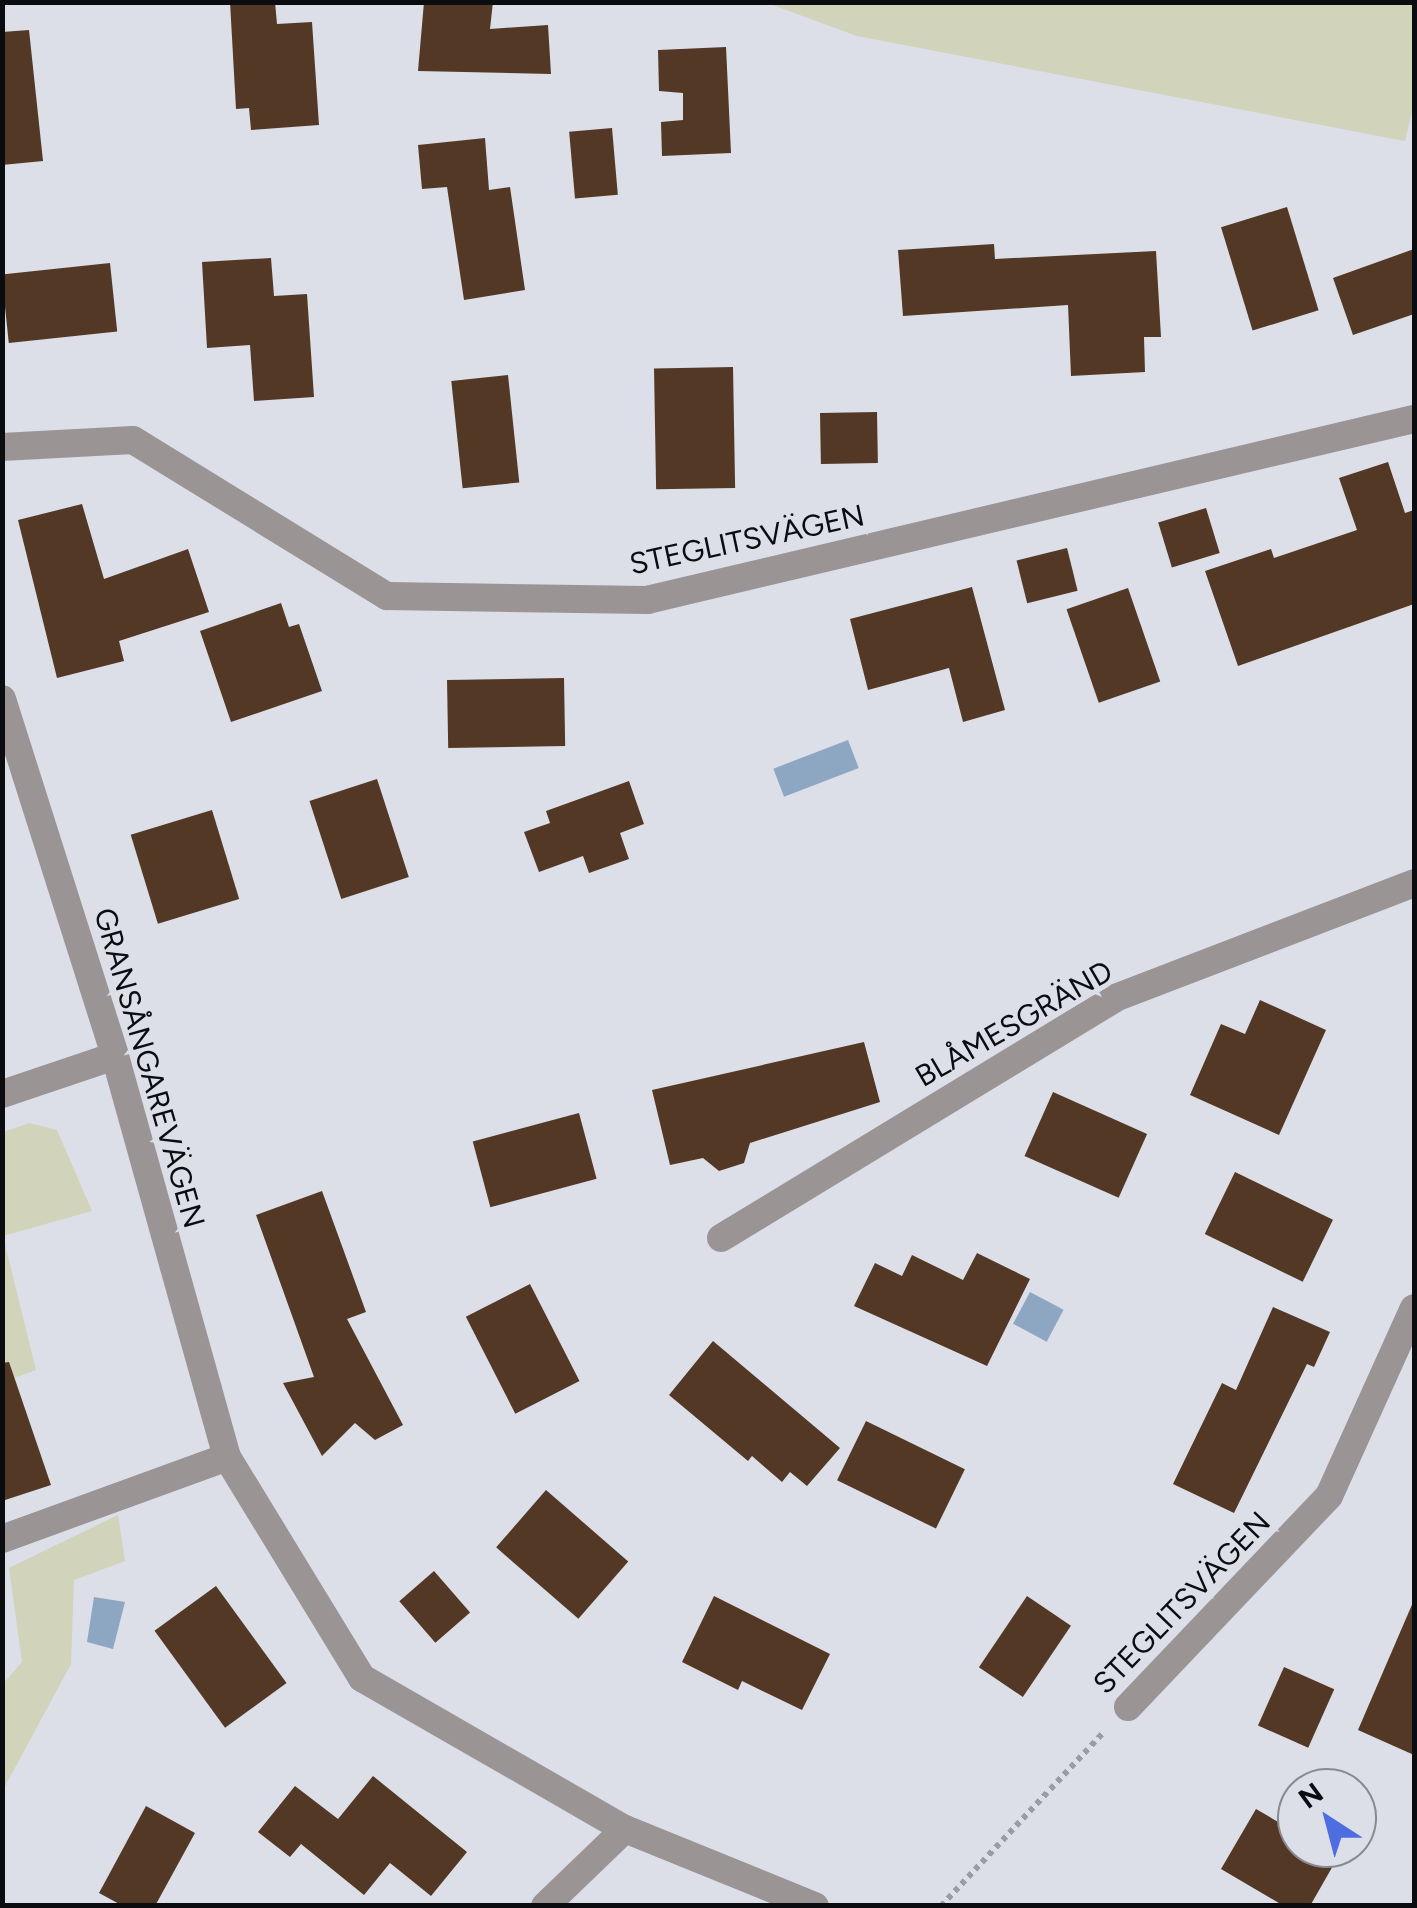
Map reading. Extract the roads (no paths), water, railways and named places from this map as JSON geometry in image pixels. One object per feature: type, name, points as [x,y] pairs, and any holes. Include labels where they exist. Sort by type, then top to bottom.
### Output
[{"type":"street","name":"STEGLITSVÄGEN","points":[[2,448],[133,440],[387,596],[647,600],[1414,418]]},
{"type":"street","name":"GRANSÅNGAREVÄGEN","points":[[2,699],[115,1056],[227,1456],[362,1678],[626,1829],[815,1906]]},
{"type":"street","name":"BLÅMESGRÄND","points":[[721,1238],[1115,998],[1414,883]]},
{"type":"street","points":[[2,1094],[115,1056]]},
{"type":"street","name":"STEGLITSVÄGEN","points":[[1128,1707],[1329,1496],[1414,1308]]},
{"type":"street","points":[[2,1539],[227,1456]]},
{"type":"street","points":[[545,1906],[626,1829]]},
{"type":"water","points":[[848,740],[859,768],[784,797],[773,769]]},
{"type":"water","points":[[1030,1292],[1064,1310],[1047,1342],[1013,1324]]},
{"type":"water","points":[[94,1597],[125,1602],[113,1649],[87,1642]]}]
